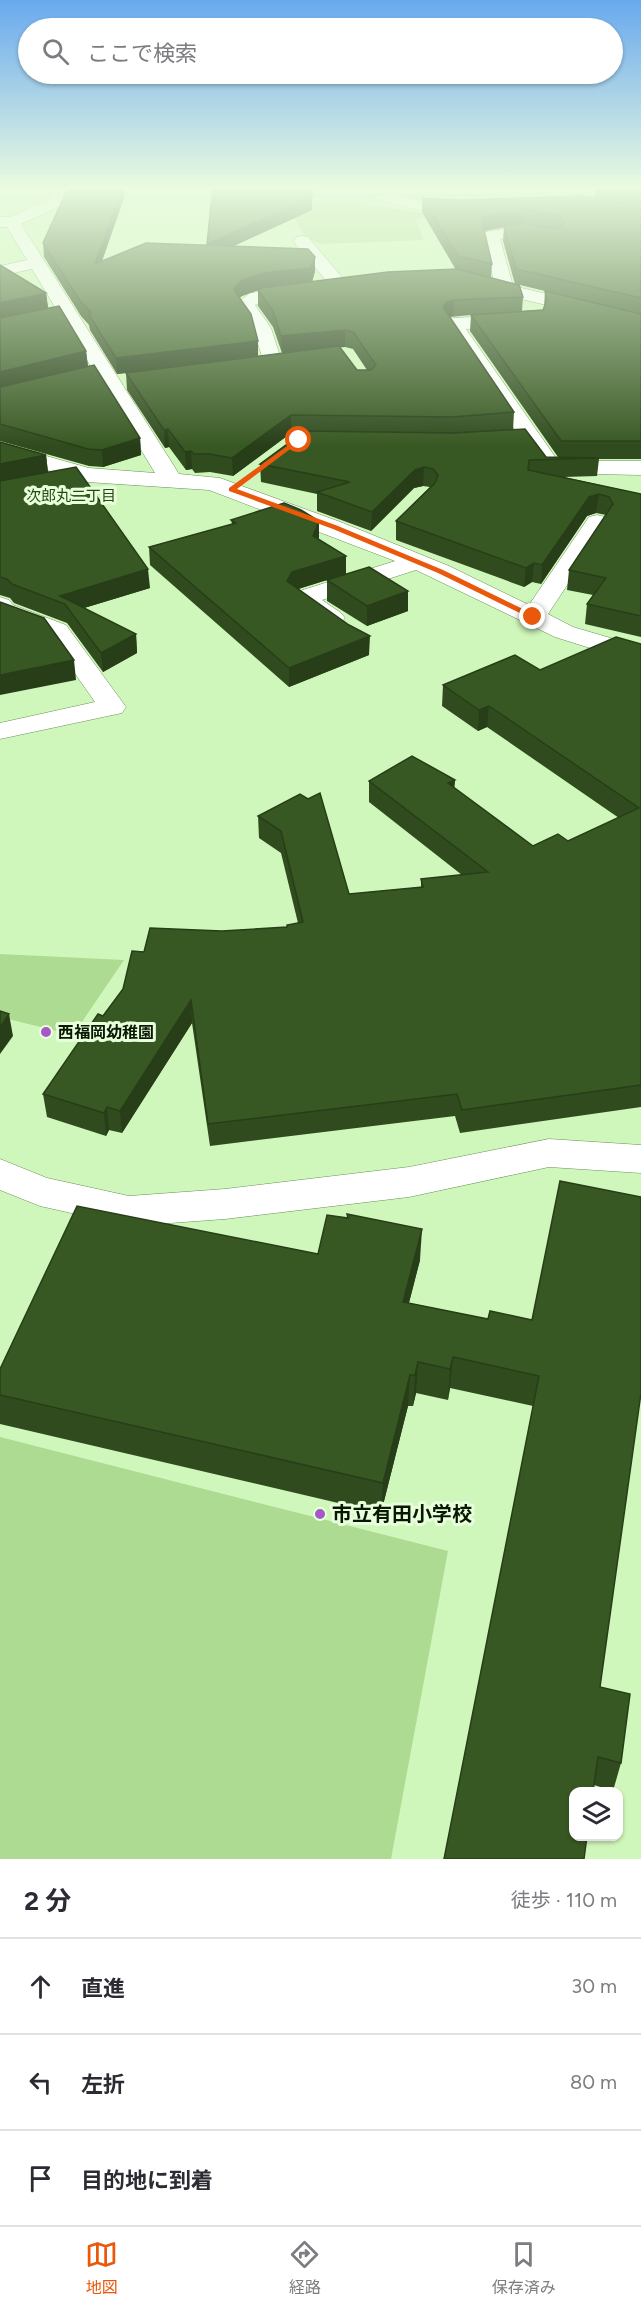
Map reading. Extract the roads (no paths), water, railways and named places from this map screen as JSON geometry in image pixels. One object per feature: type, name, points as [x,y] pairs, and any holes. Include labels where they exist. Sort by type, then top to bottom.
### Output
[{"type":"main road","points":[[44,273],[155,457],[171,479]]},
{"type":"main road","points":[[329,273],[341,287]]},
{"type":"main road","points":[[501,273],[505,290]]},
{"type":"main road","points":[[456,278],[641,322]]},
{"type":"main road","points":[[272,362],[262,328],[245,304],[256,297],[362,284]]},
{"type":"main road","points":[[532,296],[528,300],[534,309],[534,320],[453,324],[552,468],[641,468]]},
{"type":"main road","points":[[45,317],[68,312]]},
{"type":"main road","points":[[249,365],[293,360]]},
{"type":"main road","points":[[81,377],[135,380]]},
{"type":"main road","points":[[508,439],[530,438]]},
{"type":"main road","points":[[0,448],[58,468],[87,475],[212,483],[383,536],[417,562],[564,632],[641,656]]},
{"type":"main road","points":[[44,483],[87,475]]},
{"type":"main road","points":[[232,490],[251,476]]},
{"type":"main road","points":[[533,617],[597,522]]},
{"type":"main road","points":[[349,630],[302,598],[417,562]]},
{"type":"main road","points":[[0,605],[3,610],[57,630],[112,707],[0,731]]},
{"type":"main road","points":[[0,1174],[40,1191],[129,1211],[225,1204],[409,1182],[549,1153],[641,1160]]},
{"type":"place","name":"西福岡幼稚園","points":[[46,1032]]},
{"type":"place","name":"市立有田小学校","points":[[320,1514]]},
{"type":"district","name":"次郎丸二丁目","points":[[71,496]]}]
